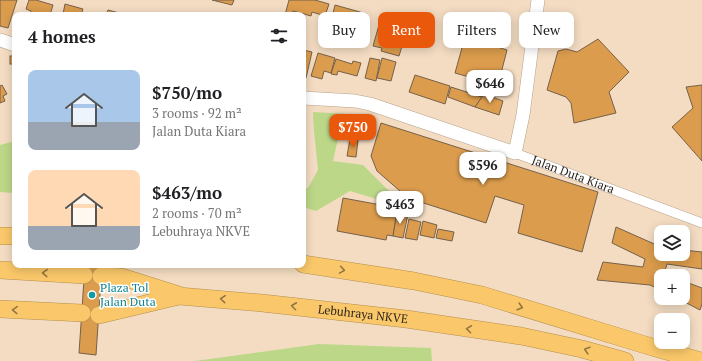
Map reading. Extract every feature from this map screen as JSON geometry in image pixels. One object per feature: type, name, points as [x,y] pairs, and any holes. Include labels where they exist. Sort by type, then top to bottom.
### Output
[{"type":"highway","points":[[0,236],[12,236]]},
{"type":"highway","points":[[306,264],[414,281],[482,295],[701,361]]},
{"type":"highway","points":[[0,270],[84,275]]},
{"type":"highway","points":[[102,276],[122,277],[179,296]]},
{"type":"highway","name":"Lebuhraya NKVE","points":[[99,315],[179,296],[262,303],[406,319],[522,336],[582,348],[625,361]]},
{"type":"highway","points":[[0,309],[82,313]]},
{"type":"main road","points":[[514,153],[524,107],[538,0]]},
{"type":"main road","points":[[0,40],[12,44]]},
{"type":"main road","name":"Jalan Duta Kiara","points":[[306,98],[355,101],[370,104],[514,153]]},
{"type":"street","name":"Jalan Duta Kiara","points":[[514,153],[702,222]]},
{"type":"green space","points":[[313,112],[348,114],[340,130],[333,161],[363,165],[406,208],[350,191],[316,211],[306,208],[306,188],[308,188],[318,170]]},
{"type":"green space","points":[[12,142],[12,193],[0,192],[0,145]]},
{"type":"green space","points":[[319,344],[431,348],[432,361],[195,361]]},
{"type":"building","points":[[0,0],[17,0],[8,28],[0,26]]},
{"type":"building","points":[[29,0],[36,0],[53,5],[51,12],[31,12],[26,9]]},
{"type":"building","points":[[212,0],[234,0],[232,5]]},
{"type":"building","points":[[289,0],[315,0],[329,4],[326,12],[318,12],[318,14],[312,12],[311,16],[306,15],[306,12],[286,12]]},
{"type":"building","points":[[65,4],[83,9],[82,12],[63,12]]},
{"type":"building","points":[[335,5],[360,12],[333,12]]},
{"type":"building","points":[[378,28],[378,47],[373,46]]},
{"type":"building","points":[[598,39],[629,72],[609,92],[616,113],[574,123],[571,103],[566,97],[547,90],[558,51],[566,49],[577,52]]},
{"type":"building","points":[[382,48],[401,48],[399,56],[381,51]]},
{"type":"building","points":[[462,48],[501,48],[507,50],[498,85],[455,73]]},
{"type":"building","points":[[306,51],[312,52],[306,78]]},
{"type":"building","points":[[318,53],[335,58],[331,73],[324,71],[322,79],[311,76]]},
{"type":"building","points":[[10,56],[12,56],[12,64],[10,64]]},
{"type":"building","points":[[370,58],[380,60],[376,81],[365,78]]},
{"type":"building","points":[[382,58],[396,62],[391,81],[377,78]]},
{"type":"building","points":[[336,59],[352,64],[353,61],[361,63],[357,76],[338,71],[337,75],[331,74]]},
{"type":"building","points":[[415,75],[450,86],[445,104],[409,92]]},
{"type":"building","points":[[2,85],[7,94],[3,96],[5,101],[0,103],[0,86]]},
{"type":"building","points":[[702,85],[702,161],[672,127],[693,108],[686,87]]},
{"type":"building","points":[[451,87],[482,97],[475,107],[448,97]]},
{"type":"building","points":[[484,94],[503,101],[499,115],[475,107]]},
{"type":"building","points":[[381,123],[598,192],[582,252],[518,233],[524,205],[495,196],[486,223],[408,198],[377,171],[371,156]]},
{"type":"building","points":[[350,139],[358,140],[356,157],[347,156]]},
{"type":"building","points":[[343,198],[392,207],[391,211],[397,212],[393,236],[387,235],[386,240],[337,231]]},
{"type":"building","points":[[397,212],[408,214],[403,238],[393,236]]},
{"type":"building","points":[[409,219],[421,222],[417,240],[405,238]]},
{"type":"building","points":[[423,221],[437,225],[434,238],[420,235]]},
{"type":"building","points":[[616,227],[654,244],[654,261],[690,261],[690,251],[702,252],[702,269],[667,264],[666,269],[654,269],[654,287],[650,285],[597,280],[603,262],[643,267],[645,259],[612,243]]},
{"type":"building","points":[[438,229],[454,232],[452,241],[436,238]]},
{"type":"building","name":"Plaza Tol Jalan Duta","points":[[85,268],[102,268],[96,355],[79,353]]},
{"type":"building","points":[[690,284],[702,288],[702,304],[700,310],[690,305]]},
{"type":"place","name":"Plaza Tol Jalan Duta","points":[[92,295]]}]
